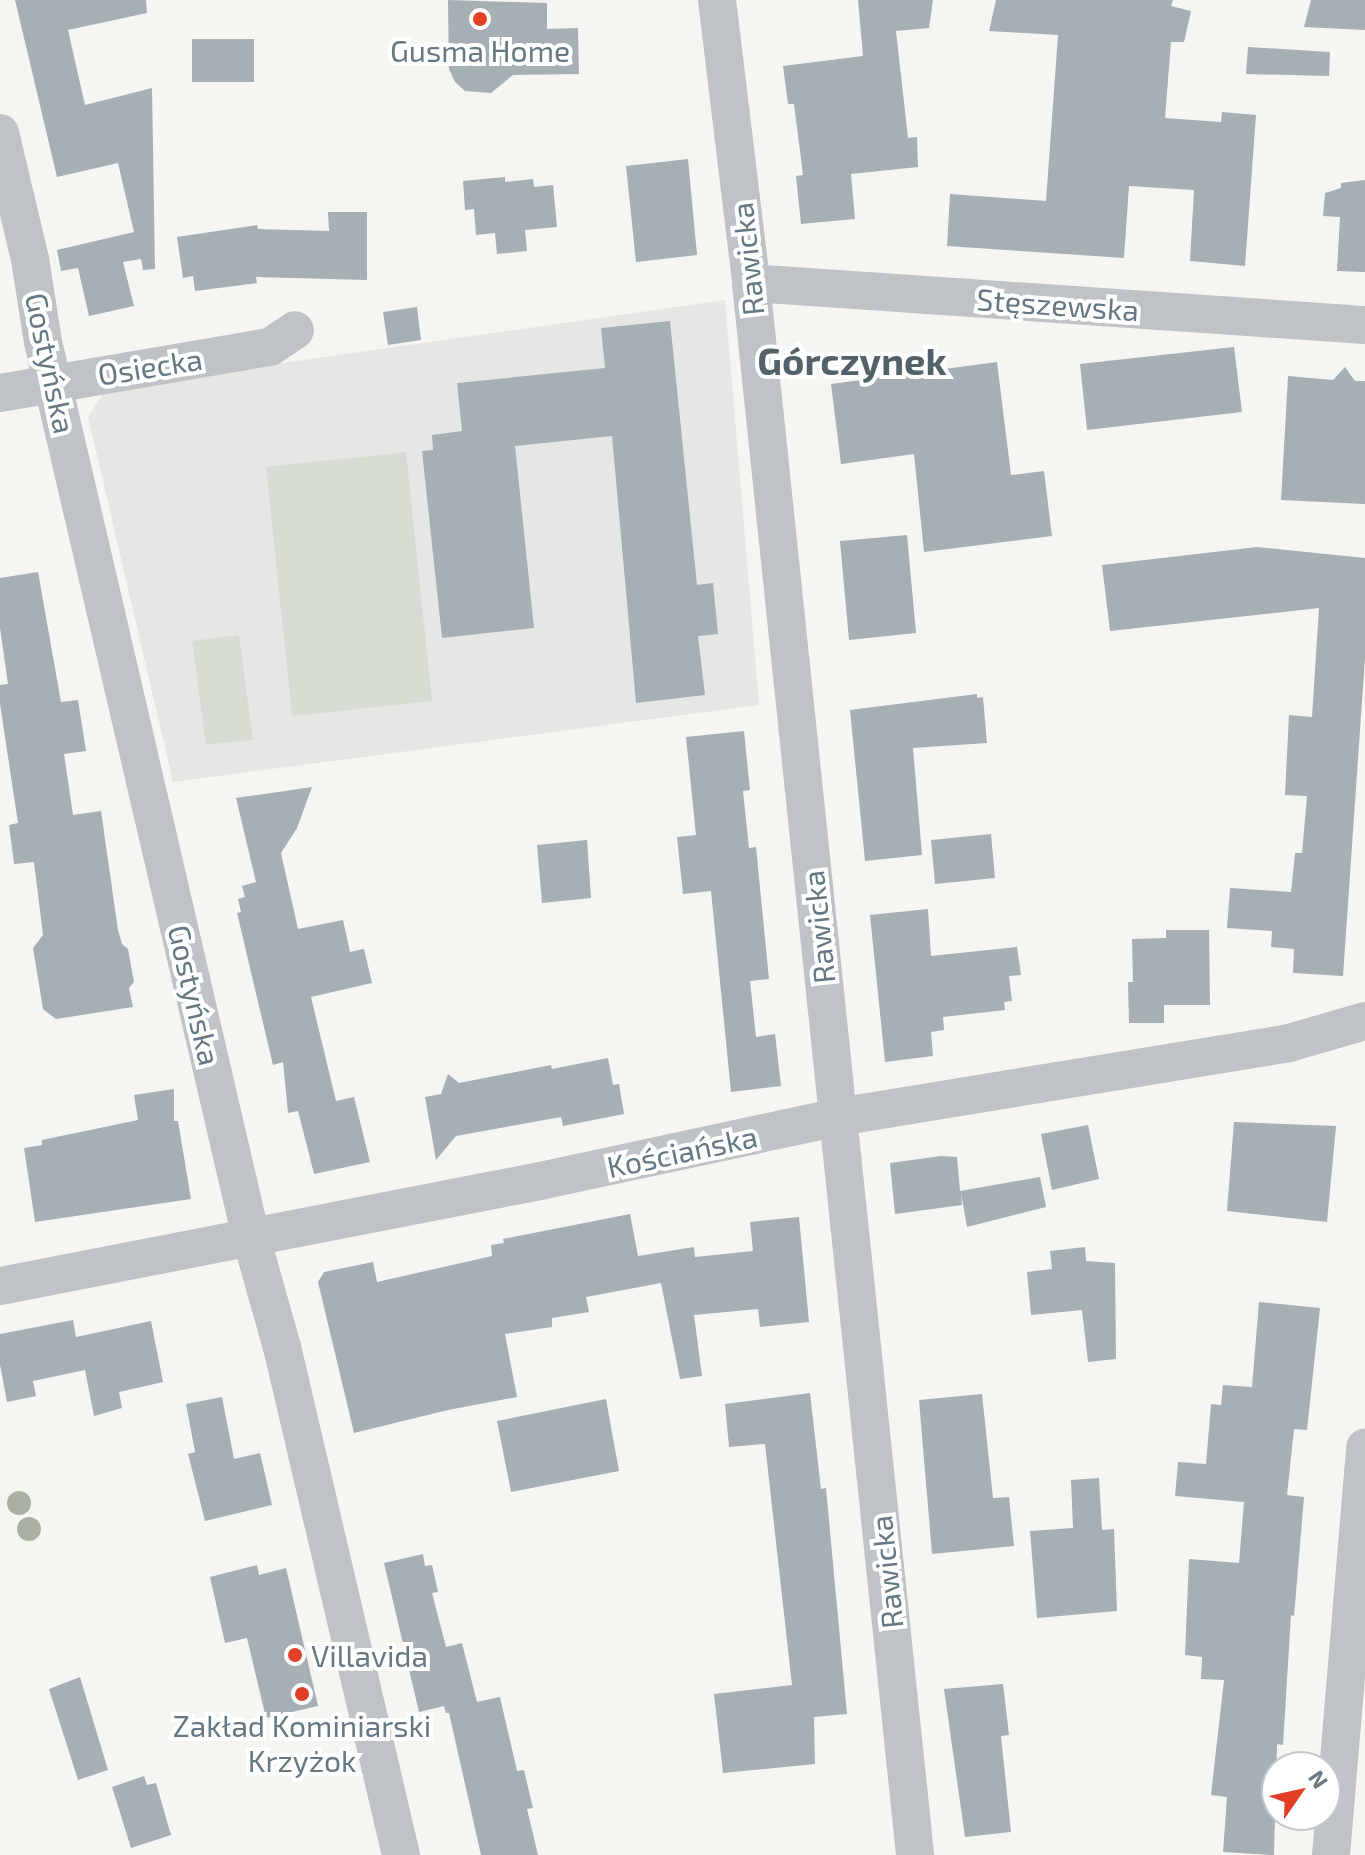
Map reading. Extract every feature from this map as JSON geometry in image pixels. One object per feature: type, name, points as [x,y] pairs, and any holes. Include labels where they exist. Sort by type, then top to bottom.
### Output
[{"type":"street","name":"Rawicka","points":[[717,0],[751,283],[915,1855]]},
{"type":"street","name":"Gostyńska","points":[[0,133],[30,259],[54,385],[251,1237],[282,1347],[401,1855]]},
{"type":"street","name":"Stęszewska","points":[[751,283],[1365,325]]},
{"type":"street","name":"Osiecka","points":[[0,393],[54,385],[90,375],[270,347],[295,330]]},
{"type":"street","name":"Kościańska","points":[[0,1286],[540,1181],[838,1117],[1289,1043],[1365,1021]]},
{"type":"street","points":[[1331,1855],[1365,1447]]},
{"type":"shaded area","points":[[725,300],[759,705],[173,782],[88,417],[107,388]]},
{"type":"shaded area","points":[[406,452],[432,701],[292,716],[266,467]]},
{"type":"shaded area","points":[[239,635],[253,740],[206,745],[192,641]]},
{"type":"building","points":[[15,0],[146,0],[147,13],[68,30],[85,105],[152,88],[155,269],[143,270],[141,259],[123,262],[134,306],[89,316],[78,268],[61,271],[57,250],[134,232],[118,163],[57,177]]},
{"type":"building","points":[[448,0],[547,3],[547,29],[578,28],[579,74],[513,75],[491,93],[465,91],[455,82],[449,69]]},
{"type":"building","points":[[858,0],[933,0],[929,28],[896,31],[908,138],[917,137],[918,167],[851,174],[855,219],[801,224],[796,176],[803,175],[794,104],[788,104],[783,66],[863,56]]},
{"type":"building","points":[[996,0],[1173,0],[1171,6],[1191,11],[1184,42],[1171,42],[1165,118],[1221,122],[1222,112],[1256,115],[1245,266],[1190,261],[1194,190],[1129,186],[1124,258],[947,246],[950,194],[1046,201],[1058,35],[989,31]]},
{"type":"building","points":[[1311,0],[1365,0],[1365,30],[1304,27]]},
{"type":"building","points":[[192,39],[254,39],[254,82],[192,82]]},
{"type":"building","points":[[1248,47],[1330,52],[1329,76],[1246,74]]},
{"type":"building","points":[[688,159],[697,255],[636,262],[626,166]]},
{"type":"building","points":[[505,177],[505,182],[533,179],[534,187],[553,185],[557,227],[525,230],[527,251],[497,254],[495,233],[476,235],[474,209],[465,210],[463,181]]},
{"type":"building","points":[[1365,180],[1365,272],[1337,271],[1340,217],[1323,216],[1325,193],[1341,188],[1341,183]]},
{"type":"building","points":[[328,212],[367,212],[367,280],[256,277],[257,283],[195,291],[193,276],[183,278],[177,237],[257,225],[258,229],[329,231]]},
{"type":"building","points":[[417,307],[421,340],[388,345],[383,312]]},
{"type":"building","points":[[670,321],[697,585],[713,583],[718,634],[698,636],[705,695],[636,703],[612,436],[515,446],[534,628],[442,638],[422,451],[433,450],[432,435],[462,431],[457,383],[605,368],[601,328]]},
{"type":"building","points":[[1234,347],[1242,412],[1087,430],[1080,364]]},
{"type":"building","points":[[997,362],[1011,475],[1044,471],[1052,536],[924,552],[914,454],[841,464],[831,384]]},
{"type":"building","points":[[1345,367],[1355,381],[1365,381],[1365,504],[1281,500],[1288,376],[1333,380]]},
{"type":"building","points":[[907,535],[916,633],[849,640],[840,541]]},
{"type":"building","points":[[1257,547],[1365,558],[1365,658],[1343,976],[1293,973],[1294,949],[1271,947],[1272,931],[1227,928],[1230,888],[1291,892],[1295,853],[1302,853],[1307,796],[1285,795],[1289,715],[1312,717],[1319,608],[1110,631],[1102,565]]},
{"type":"building","points":[[38,572],[61,702],[78,700],[86,751],[64,754],[73,815],[101,811],[118,930],[122,944],[128,949],[134,982],[129,988],[133,1007],[56,1019],[43,1009],[33,948],[43,935],[34,862],[14,864],[9,825],[18,823],[0,704],[0,685],[8,684],[0,628],[0,578]]},
{"type":"building","points":[[977,694],[977,698],[983,697],[987,743],[913,748],[922,855],[865,861],[850,710]]},
{"type":"building","points":[[744,731],[750,790],[743,791],[749,848],[756,847],[769,979],[750,981],[756,1037],[775,1034],[781,1086],[731,1092],[711,891],[683,894],[677,837],[696,835],[686,737]]},
{"type":"building","points":[[312,787],[297,828],[281,853],[298,929],[343,920],[350,952],[364,949],[372,983],[311,997],[336,1101],[354,1097],[370,1162],[314,1174],[298,1111],[288,1113],[283,1062],[273,1065],[237,913],[241,912],[238,899],[245,897],[242,886],[256,882],[236,798]]},
{"type":"building","points":[[991,834],[995,878],[935,884],[931,840]]},
{"type":"building","points":[[587,840],[591,898],[542,903],[537,845]]},
{"type":"building","points":[[928,909],[931,956],[1017,947],[1021,975],[1009,976],[1012,1001],[1004,1002],[1005,1010],[943,1017],[944,1030],[931,1032],[933,1056],[885,1062],[870,915]]},
{"type":"building","points":[[1166,930],[1209,930],[1210,1005],[1164,1005],[1164,1023],[1129,1023],[1128,982],[1133,982],[1132,939],[1166,938]]},
{"type":"building","points":[[608,1058],[613,1085],[619,1084],[624,1114],[563,1126],[561,1117],[456,1136],[436,1160],[425,1097],[441,1094],[448,1074],[459,1083],[551,1065],[552,1069]]},
{"type":"building","points":[[174,1089],[174,1121],[178,1121],[191,1199],[35,1222],[24,1148],[42,1145],[42,1140],[138,1120],[134,1095]]},
{"type":"building","points":[[1234,1122],[1336,1126],[1327,1222],[1227,1211]]},
{"type":"building","points":[[1088,1125],[1099,1179],[1052,1190],[1041,1134]]},
{"type":"building","points":[[941,1156],[957,1157],[960,1191],[1040,1177],[1046,1207],[967,1227],[961,1193],[962,1205],[895,1214],[890,1163]]},
{"type":"building","points":[[630,1214],[638,1256],[694,1247],[695,1257],[753,1251],[750,1222],[799,1217],[809,1322],[760,1327],[758,1309],[694,1315],[702,1376],[680,1379],[661,1283],[586,1297],[589,1312],[552,1318],[552,1327],[505,1334],[517,1397],[354,1433],[318,1282],[324,1272],[373,1262],[377,1282],[492,1256],[491,1245],[504,1243],[503,1239]]},
{"type":"building","points":[[1085,1247],[1086,1261],[1115,1263],[1116,1359],[1088,1362],[1082,1310],[1031,1315],[1027,1272],[1052,1269],[1050,1251]]},
{"type":"building","points":[[1259,1302],[1320,1308],[1307,1430],[1294,1429],[1287,1495],[1304,1497],[1294,1616],[1291,1615],[1283,1745],[1277,1744],[1277,1751],[1261,1751],[1261,1831],[1275,1831],[1274,1855],[1223,1852],[1227,1797],[1211,1795],[1224,1680],[1201,1679],[1202,1657],[1185,1655],[1189,1559],[1239,1563],[1244,1502],[1175,1496],[1178,1462],[1206,1464],[1211,1404],[1221,1405],[1223,1385],[1252,1387]]},
{"type":"building","points":[[73,1320],[76,1337],[151,1321],[163,1382],[119,1392],[122,1408],[94,1416],[85,1370],[33,1381],[36,1396],[7,1402],[0,1365],[0,1334]]},
{"type":"building","points":[[810,1393],[821,1489],[826,1488],[847,1714],[814,1717],[815,1764],[723,1773],[714,1694],[792,1685],[765,1444],[729,1447],[725,1404]]},
{"type":"building","points":[[982,1394],[993,1498],[1009,1497],[1014,1546],[932,1554],[919,1400]]},
{"type":"building","points":[[222,1397],[234,1459],[260,1453],[272,1505],[205,1521],[188,1454],[195,1452],[186,1404]]},
{"type":"building","points":[[606,1399],[619,1471],[511,1492],[497,1421]]},
{"type":"building","points":[[1099,1478],[1102,1530],[1114,1529],[1117,1611],[1037,1618],[1030,1531],[1073,1528],[1071,1480]]},
{"type":"building","points":[[423,1554],[425,1566],[432,1565],[438,1592],[432,1593],[446,1647],[462,1643],[477,1702],[500,1697],[517,1771],[524,1770],[533,1808],[527,1809],[538,1855],[481,1855],[449,1713],[446,1713],[444,1706],[419,1712],[384,1563]]},
{"type":"building","points":[[257,1565],[259,1575],[286,1568],[318,1706],[266,1718],[247,1638],[225,1643],[210,1577]]},
{"type":"building","points":[[80,1677],[108,1770],[78,1780],[49,1689]]},
{"type":"building","points":[[1003,1684],[1009,1735],[1001,1736],[1011,1832],[965,1837],[944,1689]]},
{"type":"building","points":[[144,1776],[147,1785],[156,1783],[171,1835],[131,1848],[112,1787]]},
{"type":"place","name":"Gusma Home","points":[[480,19]]},
{"type":"place","name":"Villavida","points":[[295,1655]]},
{"type":"place","name":"Zakład Kominiarski Krzyżok","points":[[302,1694]]},
{"type":"district","name":"Górczynek","points":[[852,361]]}]
